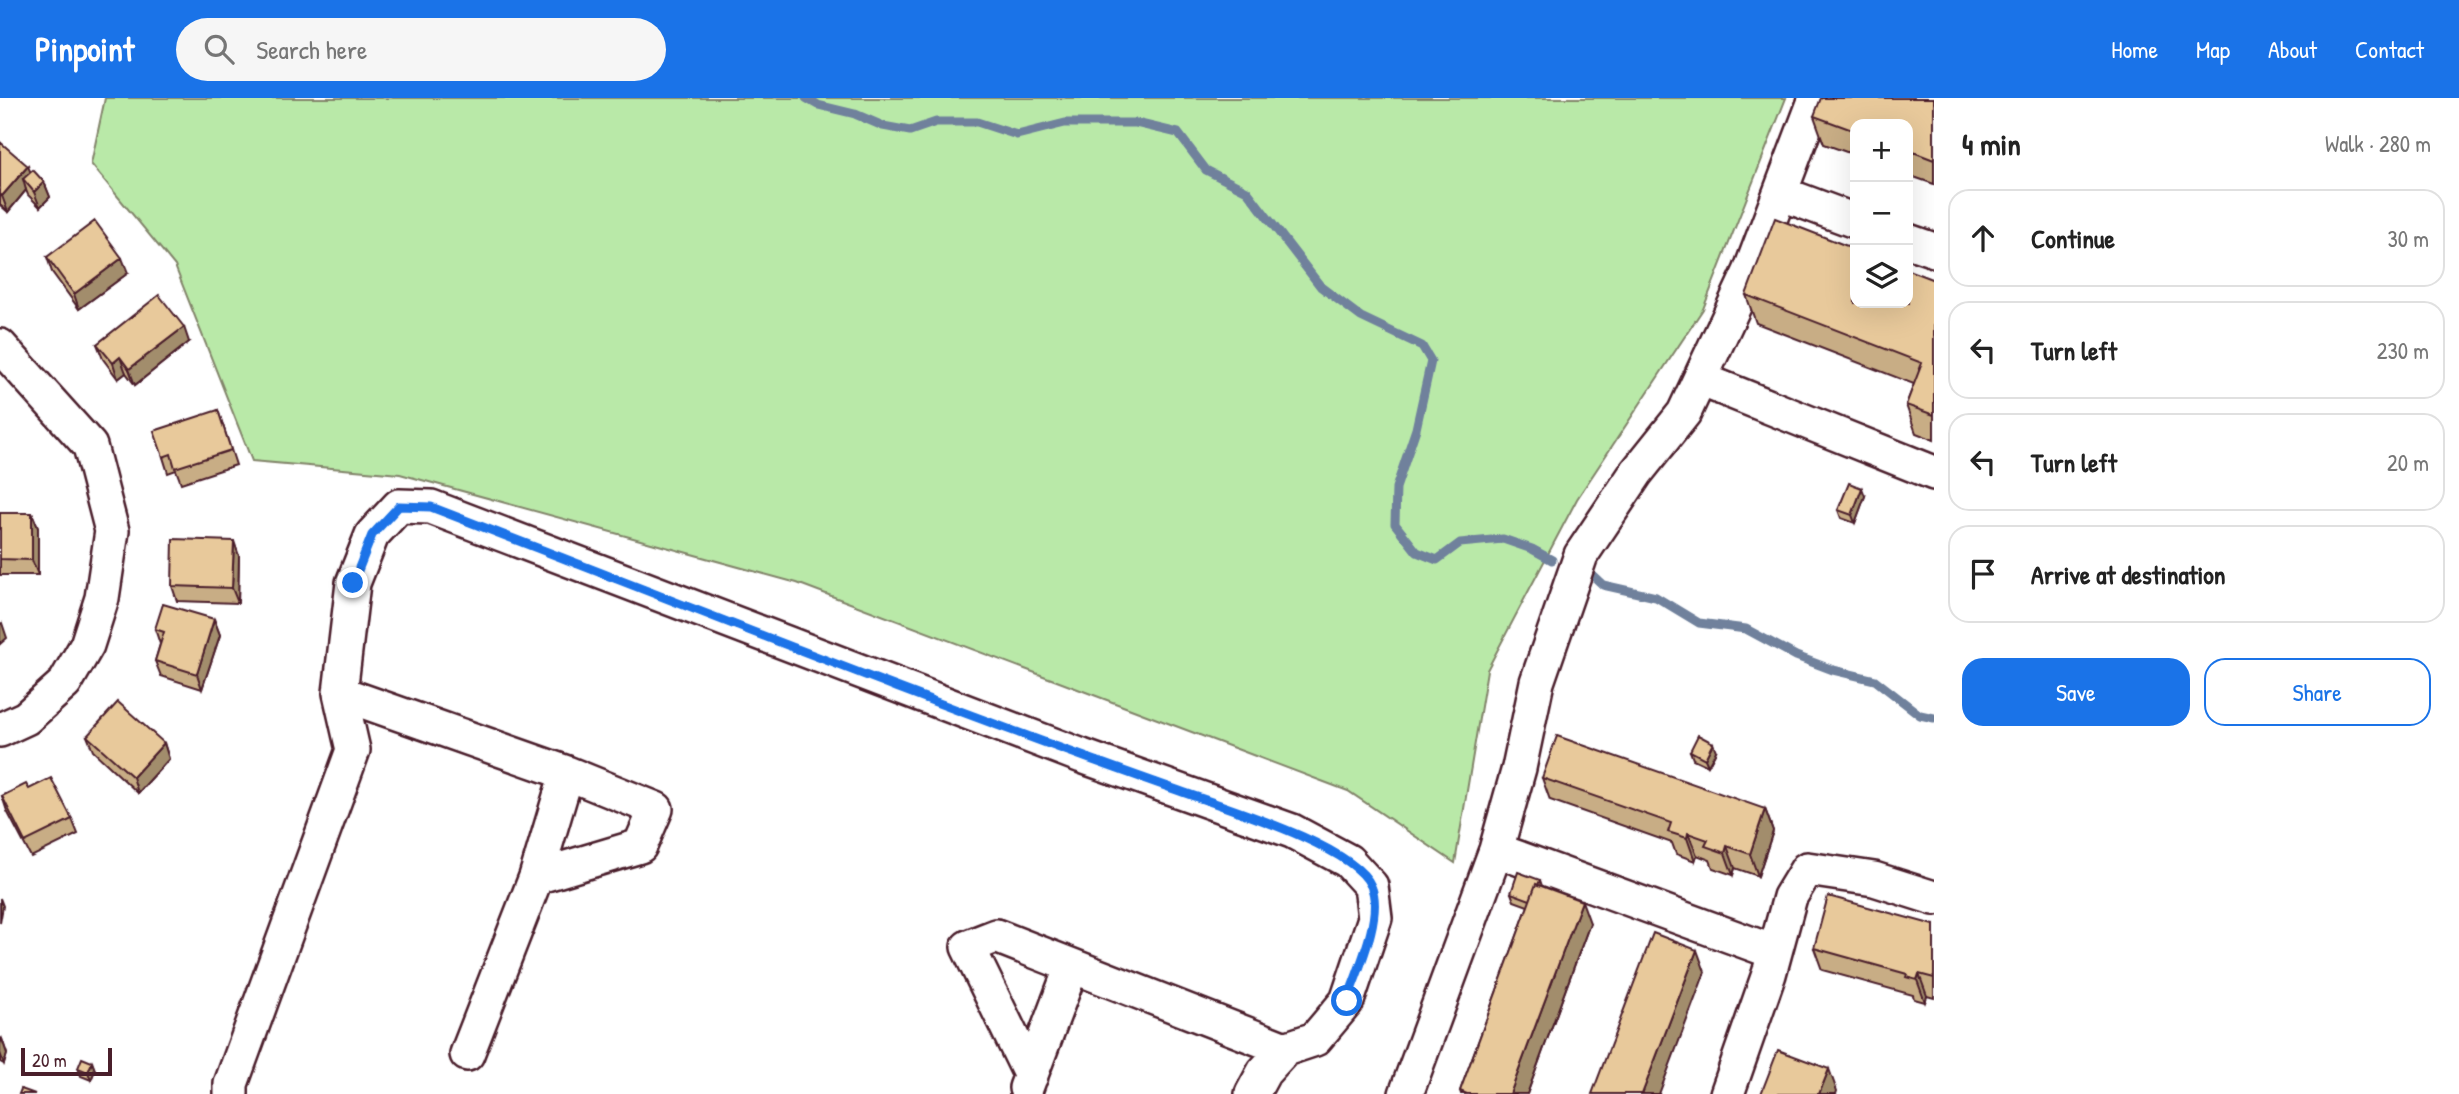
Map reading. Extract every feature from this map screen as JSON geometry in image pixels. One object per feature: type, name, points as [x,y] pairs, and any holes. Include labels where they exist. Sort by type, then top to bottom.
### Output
[{"type":"street","points":[[1406,1094],[1496,849],[1519,768],[1537,682],[1581,555],[1636,473],[1684,413],[1750,272],[1816,98]]},
{"type":"street","points":[[1780,193],[1850,219]]},
{"type":"street","points":[[1913,243],[1934,250]]},
{"type":"street","points":[[0,345],[90,446],[112,531],[102,598],[87,645],[65,682],[26,718],[0,730]]},
{"type":"street","points":[[1700,379],[1934,473]]},
{"type":"street","points":[[231,1089],[353,750],[340,693],[353,583],[372,535],[399,506],[431,507],[1082,757],[1292,831],[1348,861],[1371,886],[1375,918],[1347,1001],[1315,1039],[1285,1049],[1264,1072],[1252,1094]]},
{"type":"street","points":[[340,693],[567,774],[656,809],[640,846],[536,877]]},
{"type":"street","points":[[467,1054],[536,877],[567,774]]},
{"type":"street","points":[[1496,849],[1774,952]]},
{"type":"street","points":[[1727,1094],[1769,974],[1790,897],[1807,869],[1874,879],[1934,898]]},
{"type":"street","points":[[1027,1085],[968,947],[996,936],[1285,1049]]},
{"type":"street","points":[[1027,1085],[1072,967]]},
{"type":"green space","points":[[105,98],[1786,98],[1703,309],[1577,499],[1487,670],[1455,863],[1348,791],[797,583],[400,474],[252,461],[175,266],[91,164]]},
{"type":"building","points":[[1821,98],[1934,98],[1934,160],[1913,152],[1913,119],[1850,119],[1850,129],[1814,116]]},
{"type":"building","points":[[0,142],[28,166],[2,196],[0,194]]},
{"type":"building","points":[[33,170],[44,182],[34,192],[23,179]]},
{"type":"building","points":[[1775,218],[1850,247],[1850,308],[1913,308],[1913,272],[1934,280],[1934,415],[1906,405],[1922,363],[1746,295]]},
{"type":"building","points":[[95,221],[122,258],[74,294],[47,257]]},
{"type":"building","points":[[159,295],[184,327],[129,369],[120,357],[113,363],[97,344]]},
{"type":"building","points":[[218,410],[231,450],[175,468],[171,454],[163,457],[154,431]]},
{"type":"building","points":[[1849,483],[1862,488],[1852,515],[1838,510]]},
{"type":"building","points":[[0,513],[32,513],[32,560],[0,559]]},
{"type":"building","points":[[173,539],[234,541],[232,588],[172,586]]},
{"type":"building","points":[[163,604],[214,619],[197,674],[155,661],[164,632],[155,629]]},
{"type":"building","points":[[118,702],[164,743],[133,777],[87,736]]},
{"type":"building","points":[[1698,735],[1713,743],[1705,759],[1690,751]]},
{"type":"building","points":[[1557,736],[1765,809],[1750,854],[1727,846],[1725,853],[1705,846],[1708,840],[1688,833],[1687,838],[1668,832],[1671,823],[1542,778]]},
{"type":"building","points":[[51,778],[72,819],[25,842],[2,796],[26,784],[29,789]]},
{"type":"building","points":[[1518,872],[1540,880],[1530,900],[1511,893]]},
{"type":"building","points":[[1536,884],[1582,901],[1510,1094],[1467,1094],[1460,1091]]},
{"type":"building","points":[[1828,896],[1934,925],[1934,978],[1919,974],[1917,980],[1906,977],[1907,974],[1814,948]]},
{"type":"building","points":[[1653,933],[1697,950],[1642,1094],[1592,1094]]},
{"type":"building","points":[[1778,1050],[1829,1069],[1819,1094],[1761,1094]]},
{"type":"building","points":[[82,1058],[92,1062],[88,1072],[78,1068]]},
{"type":"building","points":[[21,1089],[35,1094],[19,1094]]},
{"type":"waterway","points":[[806,98],[818,105],[855,114],[883,126],[910,131],[936,122],[977,122],[1017,135],[1065,123],[1136,123],[1178,133],[1206,170],[1247,191],[1321,287],[1361,317],[1422,346],[1431,361],[1416,429],[1396,488],[1395,524],[1417,552],[1437,560],[1460,543],[1503,539],[1532,549],[1552,560]]},
{"type":"waterway","points":[[1590,573],[1603,585],[1656,597],[1699,623],[1746,629],[1796,656],[1833,670],[1875,680],[1920,715],[1934,718]]},
{"type":"route","points":[[353,583],[372,535],[399,506],[431,507],[1082,757],[1292,831],[1348,861],[1371,886],[1375,918],[1347,1001]]}]
